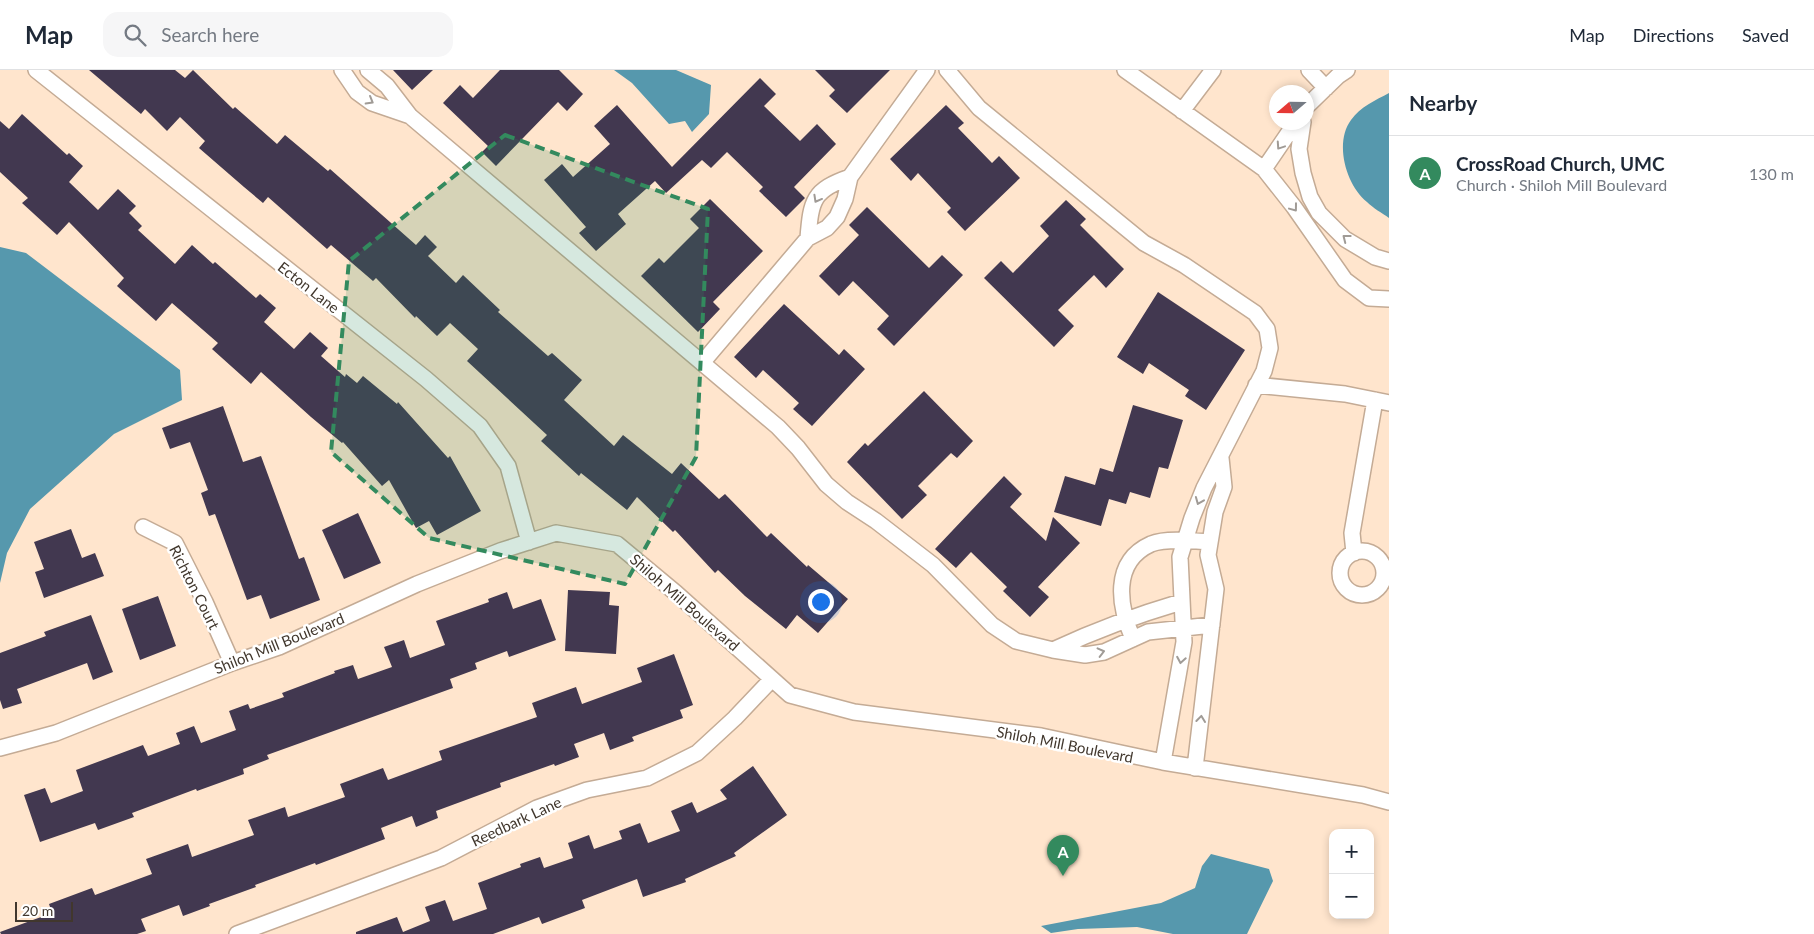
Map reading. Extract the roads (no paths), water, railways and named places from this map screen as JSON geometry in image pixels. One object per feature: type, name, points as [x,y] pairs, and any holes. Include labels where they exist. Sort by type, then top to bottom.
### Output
[{"type":"street","name":"Ecton Lane","points":[[36,70],[426,379],[480,426],[508,466],[529,542]]},
{"type":"street","points":[[342,70],[357,92],[372,103],[410,116]]},
{"type":"street","points":[[368,70],[387,86],[410,116],[778,427],[798,448],[826,484],[847,502],[876,521],[933,565],[992,624],[1016,641],[1084,655],[1104,652],[1148,632],[1212,625]]},
{"type":"street","points":[[702,363],[808,238],[828,228],[837,216],[845,199],[850,177],[927,70]]},
{"type":"street","points":[[947,70],[978,108],[1144,243],[1184,265],[1255,312],[1267,329],[1270,348],[1264,371],[1204,488],[1180,557],[1184,642],[1163,762]]},
{"type":"street","points":[[1125,70],[1264,170],[1294,207],[1346,280],[1369,298],[1389,299]]},
{"type":"street","points":[[1182,111],[1213,70]]},
{"type":"street","points":[[1310,70],[1326,88]]},
{"type":"street","points":[[1314,99],[1338,76],[1347,70]]},
{"type":"street","points":[[1264,170],[1291,130]]},
{"type":"street","points":[[1303,130],[1299,149],[1310,197],[1320,212],[1345,239],[1375,256],[1389,261]]},
{"type":"street","points":[[808,238],[810,212],[818,194],[830,184],[850,177]]},
{"type":"street","points":[[1256,385],[1345,394],[1382,401],[1352,533],[1354,553]]},
{"type":"street","points":[[1195,768],[1216,589],[1208,555],[1215,512],[1224,487],[1221,458]]},
{"type":"street","name":"Richton Court","points":[[143,526],[175,543],[205,602],[232,663]]},
{"type":"street","name":"Shiloh Mill Boulevard","points":[[0,748],[56,733],[232,663],[279,647],[417,584],[500,551],[556,532],[617,544],[676,593],[790,694],[854,712],[1041,736],[1163,762],[1363,795],[1389,802]]},
{"type":"street","points":[[1133,639],[1125,620],[1120,589],[1126,569],[1137,552],[1153,543],[1185,540],[1209,542]]},
{"type":"street","points":[[1053,650],[1080,637],[1146,612],[1182,602]]},
{"type":"street","name":"Reedbark Lane","points":[[237,934],[441,858],[537,808],[587,790],[647,778],[698,753],[736,718],[772,679]]},
{"type":"water","points":[[614,70],[676,70],[711,85],[709,114],[692,132],[685,121],[669,124],[632,83]]},
{"type":"water","points":[[1389,93],[1389,218],[1360,195],[1353,185],[1345,163],[1343,140],[1346,129],[1355,115]]},
{"type":"water","points":[[0,247],[26,253],[180,370],[182,400],[114,434],[30,509],[7,553],[0,583]]},
{"type":"water","points":[[1211,854],[1269,869],[1273,881],[1247,934],[1173,934],[1137,927],[1078,929],[1051,933],[1041,926],[1161,903],[1195,888],[1202,866]]},
{"type":"place","name":"CrossRoad Church, UMC","points":[[1063,876]]}]
